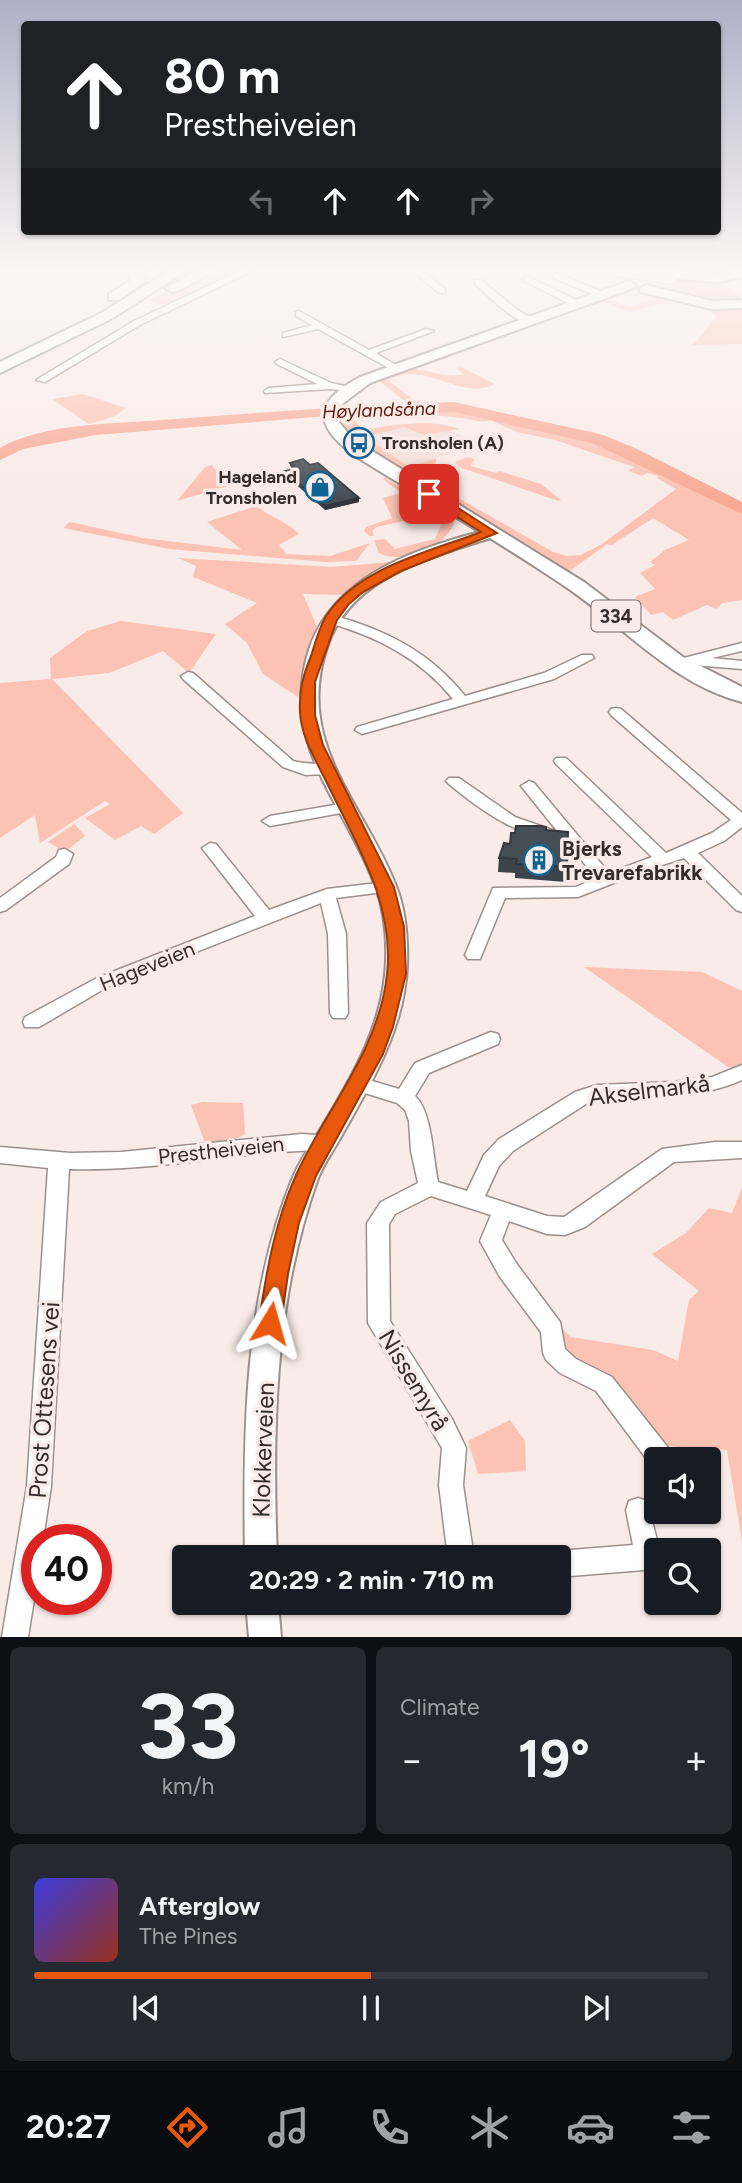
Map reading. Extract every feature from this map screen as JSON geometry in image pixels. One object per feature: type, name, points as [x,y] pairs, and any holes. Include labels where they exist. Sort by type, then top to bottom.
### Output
[{"type":"main road","points":[[0,360],[37,344]]},
{"type":"main road","points":[[0,368],[45,344]]},
{"type":"main road","name":"334","points":[[462,344],[350,388],[336,400],[329,412],[333,428],[347,443],[578,587],[708,682],[742,695]]},
{"type":"street","points":[[41,380],[101,344]]},
{"type":"street","points":[[352,344],[396,369]]},
{"type":"street","points":[[368,353],[392,344]]},
{"type":"street","points":[[280,362],[330,386]]},
{"type":"street","points":[[269,391],[330,386],[350,388]]},
{"type":"street","points":[[326,1142],[359,1084],[384,1027],[397,974],[395,927],[386,887],[326,769],[311,730],[306,697],[314,661],[331,619],[344,601],[377,578],[491,533]]},
{"type":"street","points":[[331,619],[364,631],[421,659],[440,675],[462,701]]},
{"type":"street","points":[[685,663],[742,647]]},
{"type":"street","points":[[362,730],[549,676],[587,658]]},
{"type":"street","points":[[685,663],[742,666]]},
{"type":"street","points":[[188,676],[288,764],[306,771],[326,769]]},
{"type":"street","points":[[474,955],[499,892],[541,894],[578,891],[687,852],[718,837],[741,820],[615,712]]},
{"type":"street","points":[[561,761],[663,859]]},
{"type":"street","points":[[454,780],[512,822],[545,836],[573,838]]},
{"type":"street","points":[[529,786],[606,880]]},
{"type":"street","points":[[270,821],[346,808]]},
{"type":"street","points":[[209,848],[266,918]]},
{"type":"street","points":[[687,852],[742,906]]},
{"type":"street","points":[[0,906],[63,860],[65,854]]},
{"type":"street","name":"Hageveien","points":[[32,1022],[103,982],[327,894],[386,887]]},
{"type":"street","points":[[327,894],[337,934],[339,1013]]},
{"type":"street","points":[[404,1098],[422,1068],[491,1040]]},
{"type":"street","name":"Akselmarkå","points":[[473,1199],[491,1161],[506,1145],[582,1097],[597,1092],[673,1089],[715,1084],[742,1072]]},
{"type":"street","points":[[359,1084],[404,1098],[413,1106],[419,1121],[421,1151],[429,1187],[547,1224],[565,1226],[594,1211],[669,1155],[742,1150]]},
{"type":"street","name":"Prestheiveien","points":[[0,1155],[59,1162],[135,1160],[289,1142],[326,1142]]},
{"type":"street","name":"Klokkerveien","points":[[260,1545],[258,1501],[264,1388],[277,1274],[293,1211],[306,1175],[326,1142]]},
{"type":"street","name":"Prost Ottesens vei","points":[[15,1637],[40,1486],[59,1162]]},
{"type":"street","name":"Nissemyrå","points":[[429,1187],[388,1208],[378,1223],[379,1323],[444,1427],[454,1448],[451,1485],[459,1545]]},
{"type":"street","points":[[503,1211],[491,1241],[508,1270],[552,1329],[554,1353],[568,1366],[604,1384],[652,1447]]},
{"type":"street","points":[[638,1510],[647,1538]]},
{"type":"street","points":[[571,1562],[644,1557]]},
{"type":"street","points":[[263,1615],[265,1637]]},
{"type":"shaded area","points":[[461,367],[495,384],[468,388],[415,374],[388,380],[415,401],[462,405],[597,433],[742,507],[742,600],[722,603],[716,609],[707,605],[673,620],[663,612],[651,615],[635,597],[655,589],[640,573],[655,565],[650,562],[665,550],[689,540],[653,518],[612,545],[607,544],[570,571],[565,571],[414,480],[429,472],[439,471],[448,472],[439,472],[425,479],[553,552],[567,556],[581,555],[602,544],[676,489],[657,478],[658,476],[647,473],[642,476],[628,471],[634,467],[555,440],[517,432],[490,420],[422,415],[355,421],[363,430],[424,423],[459,429],[424,435],[404,427],[366,437],[409,467],[436,458],[436,463],[414,470],[397,470],[362,441],[359,442],[342,432],[336,416],[340,404],[348,408],[408,404],[377,379],[405,368],[443,375],[463,374],[457,369]]},
{"type":"shaded area","points":[[83,394],[126,408],[115,416],[89,424],[52,399]]},
{"type":"shaded area","points":[[404,427],[424,435],[447,429],[486,446],[465,453],[454,452],[409,467],[365,437]]},
{"type":"shaded area","points":[[467,457],[475,459],[470,466],[496,473],[499,471],[541,484],[561,500],[459,467],[455,462]]},
{"type":"shaded area","points":[[212,465],[215,470],[228,473],[241,482],[177,501],[205,467]]},
{"type":"shaded area","points":[[382,478],[454,522],[443,539],[411,555],[399,557],[379,553],[374,540],[385,539],[395,549],[435,539],[442,522],[431,515],[376,527],[372,531],[374,536],[370,536],[364,531],[366,527],[392,518],[383,498],[401,493]]},
{"type":"shaded area","points":[[256,506],[299,534],[279,545],[286,554],[330,556],[370,543],[356,561],[327,562],[169,549],[63,528],[70,522],[143,538],[242,550],[207,522]]},
{"type":"shaded area","points":[[178,558],[331,567],[402,561],[361,582],[343,595],[303,594],[319,632],[298,697],[263,674],[247,643],[225,624],[257,603],[193,577],[196,566]]},
{"type":"shaded area","points":[[121,621],[216,634],[189,673],[163,651],[109,673],[52,679],[183,813],[154,834],[141,826],[115,840],[85,818],[110,804],[105,801],[40,843],[35,815],[0,838],[0,683],[51,679],[50,658],[87,631]]},
{"type":"shaded area","points":[[74,824],[85,836],[65,852],[48,842]]},
{"type":"shaded area","points":[[584,967],[702,972],[742,991],[742,1069],[728,1067]]},
{"type":"shaded area","points":[[202,1102],[243,1103],[245,1134],[236,1139],[205,1143],[191,1105]]},
{"type":"shaded area","points":[[742,1188],[742,1542],[727,1450],[721,1450],[721,1447],[660,1445],[572,1363],[558,1341],[563,1335],[556,1321],[570,1337],[653,1350],[678,1361],[689,1300],[699,1291],[652,1254],[686,1233],[709,1208],[732,1213]]},
{"type":"shaded area","points":[[510,1420],[525,1441],[526,1471],[478,1474],[468,1441]]},
{"type":"building","name":"Hageland Tronsholen","points":[[303,459],[310,465],[318,463],[359,498],[325,506],[285,471],[296,469],[290,463]]},
{"type":"building","points":[[516,826],[541,826],[546,827],[546,830],[568,832],[567,867],[516,864],[517,859],[499,858],[504,843],[510,844],[511,833],[515,833]]},
{"type":"waterway","name":"Høylandsåna","points":[[0,455],[17,445],[53,436],[96,430],[316,412],[454,407],[597,439],[629,452],[742,509]]},
{"type":"place","name":"Tronsholen (A)","points":[[359,443]]},
{"type":"place","name":"Hageland Tronsholen","points":[[320,487]]},
{"type":"place","name":"Bjerks Trevarefabrikk","points":[[539,860]]},
{"type":"route","points":[[270,1323],[277,1274],[289,1223],[306,1175],[374,1054],[392,1000],[397,974],[395,927],[386,887],[316,745],[307,715],[308,682],[331,619],[344,601],[359,589],[397,568],[491,533],[429,494]]}]
